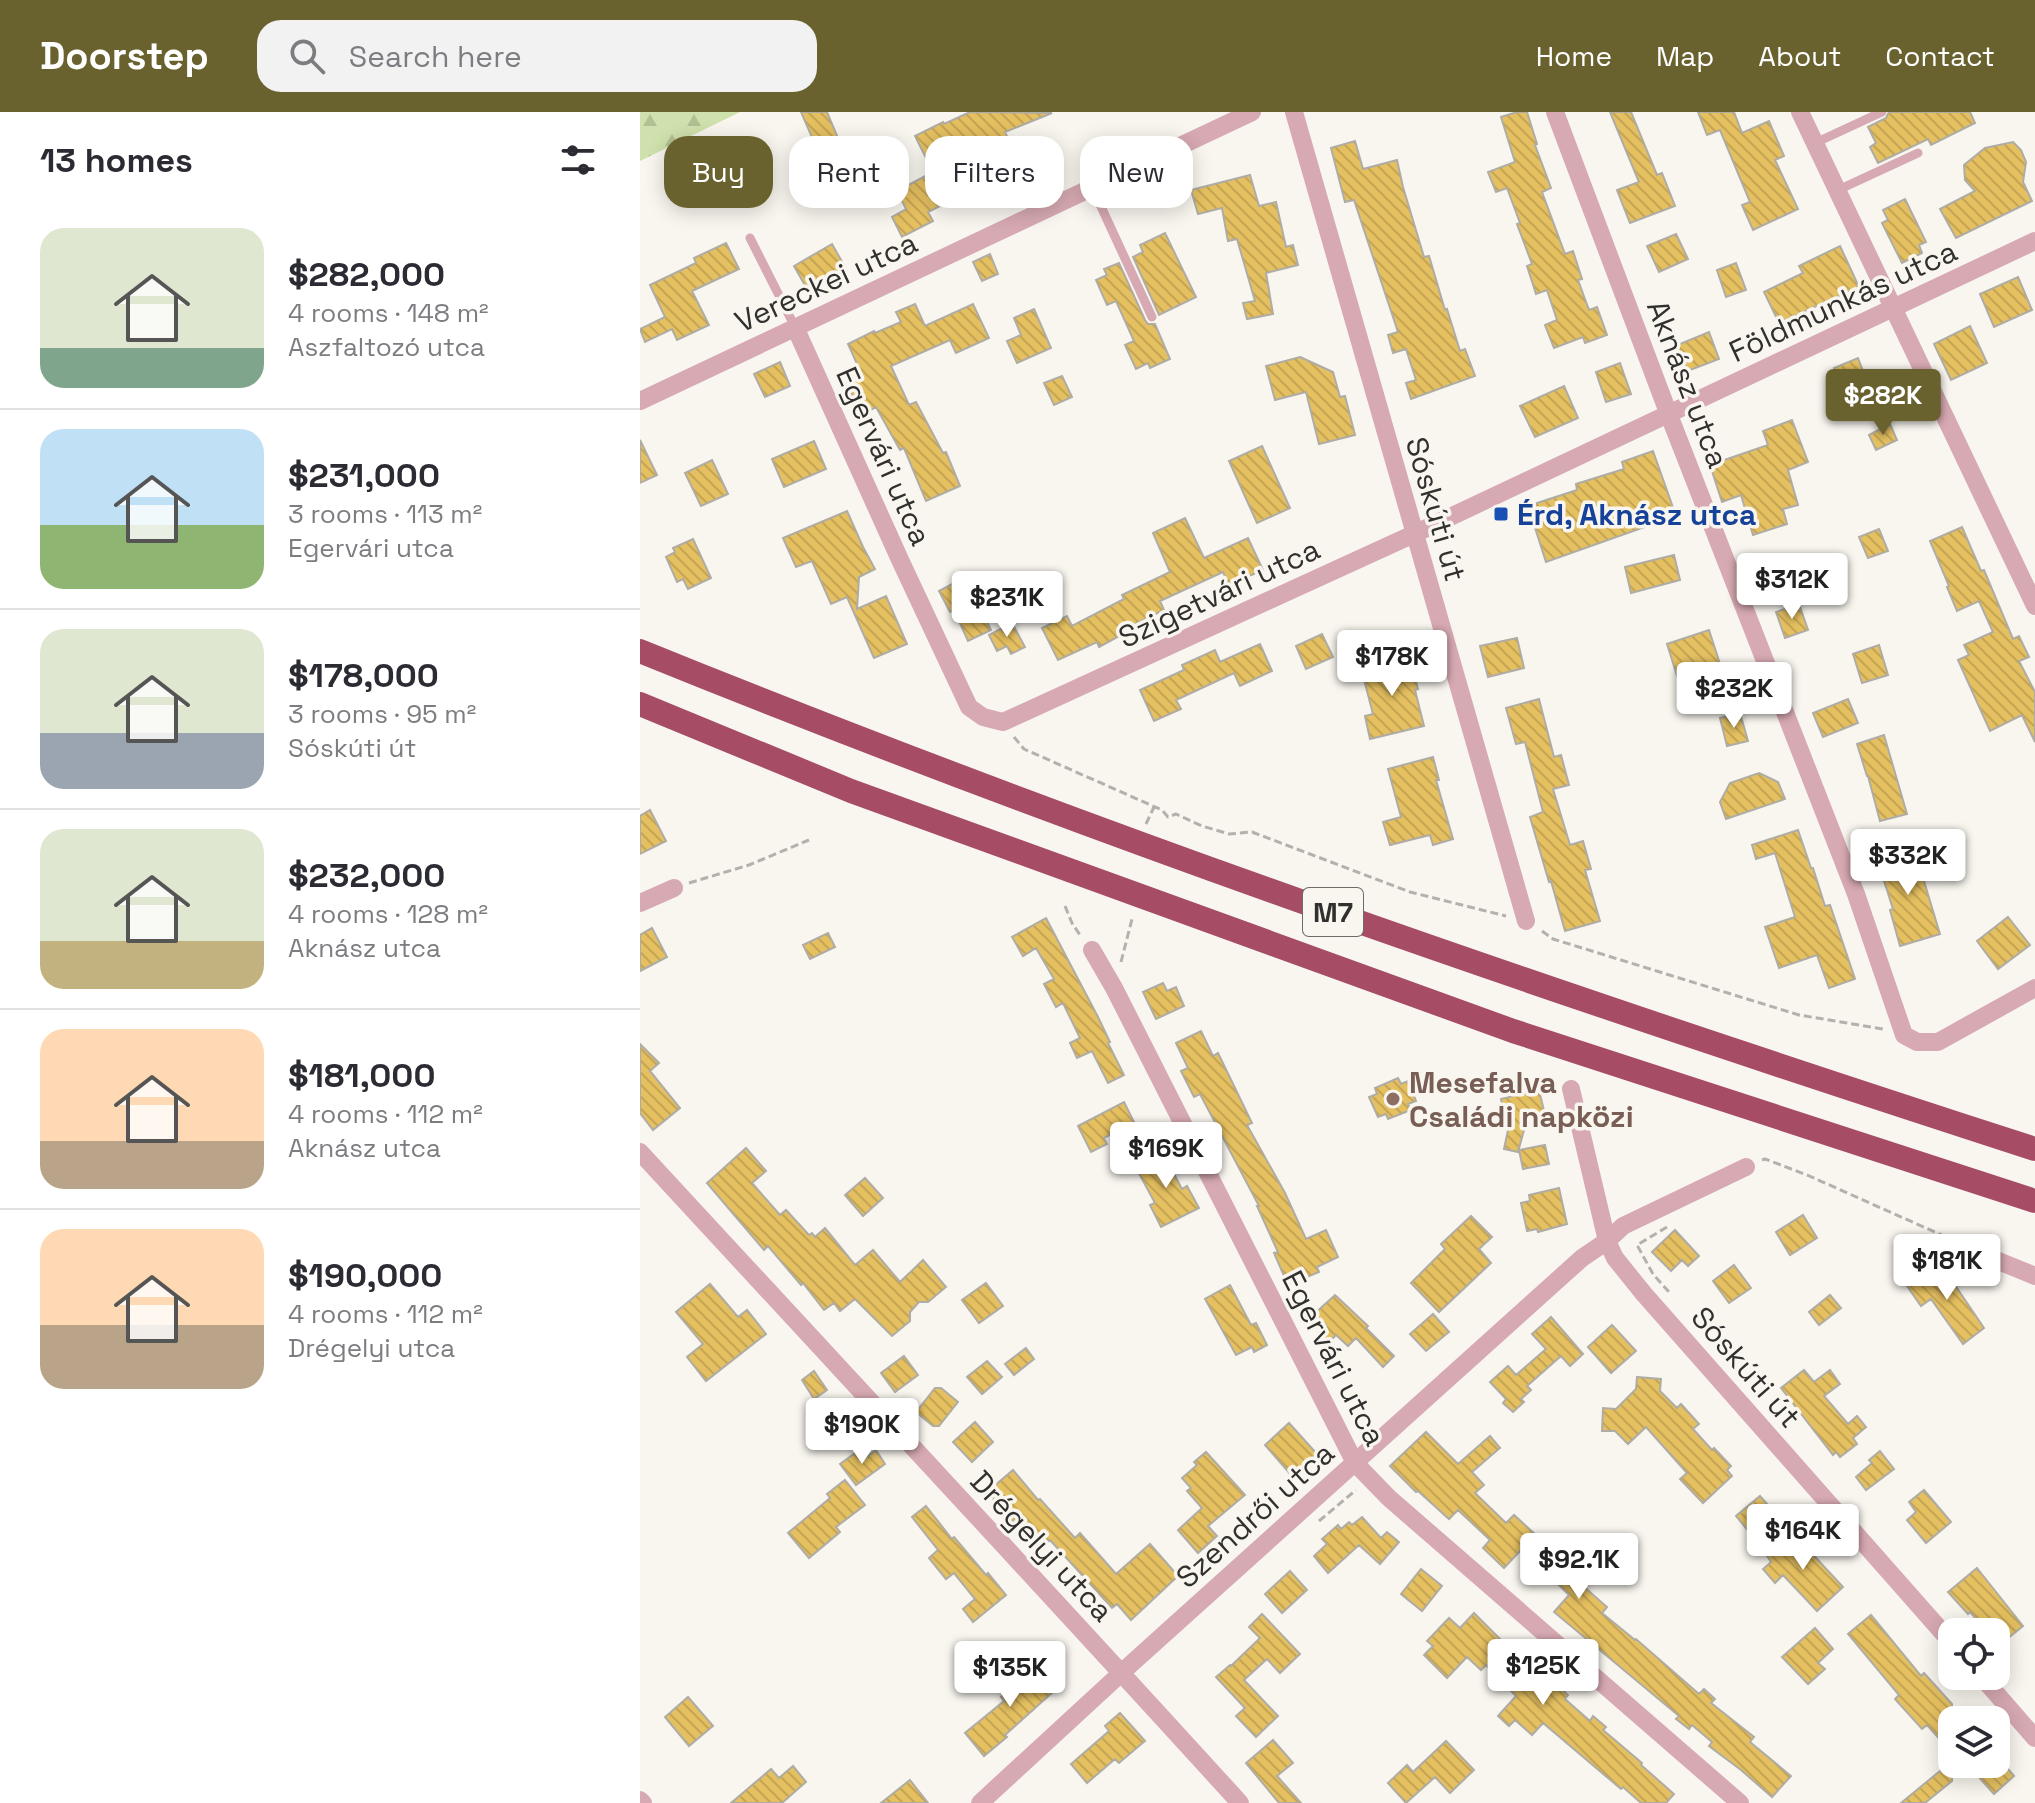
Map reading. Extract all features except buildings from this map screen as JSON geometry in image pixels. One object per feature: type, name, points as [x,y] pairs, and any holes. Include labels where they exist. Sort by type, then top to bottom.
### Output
[{"type":"highway","name":"M7","points":[[640,651],[1088,825],[1414,942],[1652,1024],[2035,1149]]},
{"type":"highway","name":"M7","points":[[640,704],[865,796],[1513,1031],[2035,1201]]},
{"type":"street","name":"Vereckei utca","points":[[1193,140],[1252,112]]},
{"type":"street","name":"Sóskúti út","points":[[1294,112],[1526,921]]},
{"type":"street","name":"Aknász utca","points":[[1555,112],[1669,415],[1856,894],[1903,1033]]},
{"type":"street","points":[[1800,112],[2035,606]]},
{"type":"street","name":"Vereckei utca","points":[[640,401],[1080,193]]},
{"type":"street","name":"Földmunkás utca","points":[[1414,534],[2035,241]]},
{"type":"street","name":"Egervári utca","points":[[795,327],[969,707],[983,717],[1003,722]]},
{"type":"street","name":"Szigetvári utca","points":[[1003,722],[1414,534]]},
{"type":"street","points":[[640,903],[674,888]]},
{"type":"street","name":"Egervári utca","points":[[1092,950],[1355,1463],[1389,1498],[1740,1803]]},
{"type":"street","points":[[1903,1033],[1917,1042],[1938,1042],[2035,988]]},
{"type":"street","name":"Sóskúti út","points":[[1571,1089],[1607,1241],[1615,1258],[1938,1627]]},
{"type":"street","name":"Drégelyi utca","points":[[640,1152],[1240,1803]]},
{"type":"street","name":"Szendrői utca","points":[[980,1803],[1582,1258],[1623,1226],[1746,1167]]},
{"type":"street","points":[[1996,1260],[2035,1276]]},
{"type":"street","points":[[1993,1690],[2035,1738]]},
{"type":"lane","points":[[1815,143],[1882,112]]},
{"type":"lane","points":[[1838,190],[1918,153]]},
{"type":"lane","points":[[1102,208],[1152,317]]},
{"type":"lane","name":"Egervári utca","points":[[750,238],[795,327]]},
{"type":"path","points":[[1003,722],[1024,749],[1162,810],[1168,817],[1176,814],[1229,834],[1252,832],[1410,892],[1526,921],[1553,939],[1785,1011],[1903,1033]]},
{"type":"path","points":[[1146,824],[1154,807]]},
{"type":"path","points":[[674,888],[749,865],[809,840]]},
{"type":"path","points":[[1065,906],[1072,923],[1092,950]]},
{"type":"path","points":[[1114,988],[1132,919]]},
{"type":"path","points":[[1746,1167],[1765,1159],[1996,1260]]},
{"type":"path","points":[[1674,1298],[1653,1274],[1637,1245],[1677,1221]]},
{"type":"green space","points":[[640,112],[740,112],[691,136],[664,136],[664,149],[640,161]]},
{"type":"place","name":"Érd, Aknász utca","points":[[1501,514]]},
{"type":"place","name":"Mesefalva Családi napközi","points":[[1393,1099]]}]
